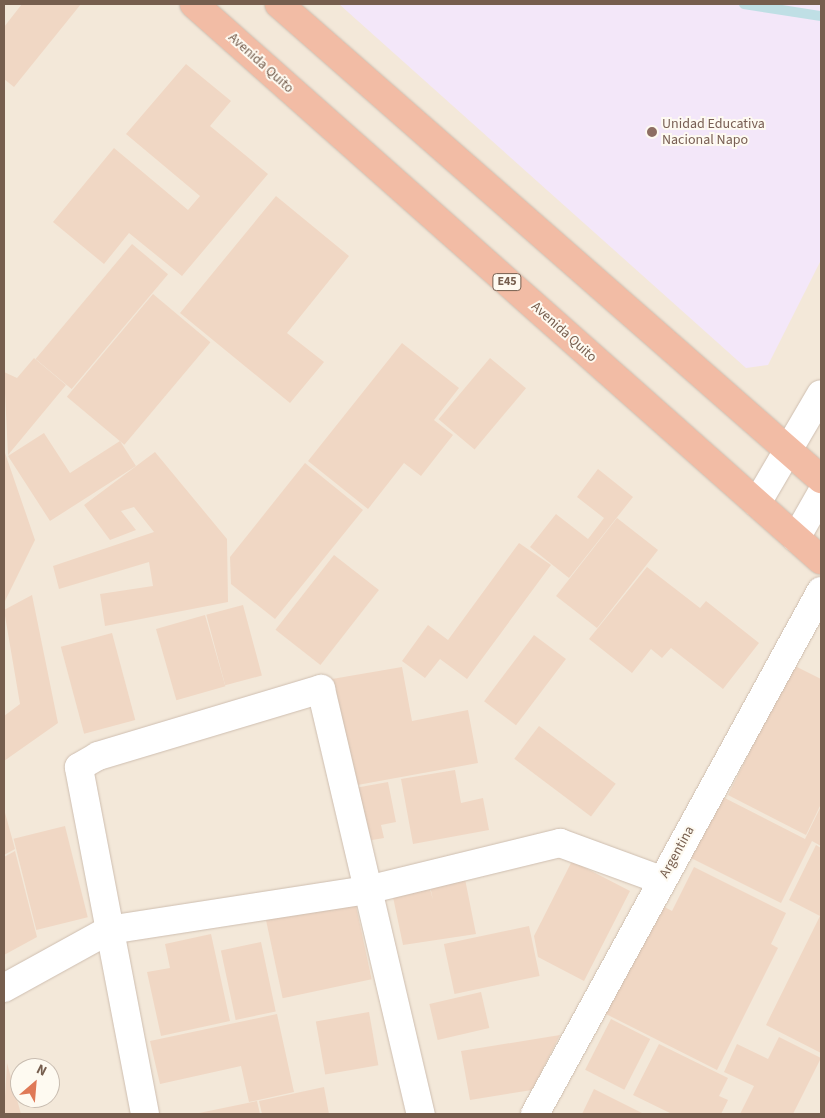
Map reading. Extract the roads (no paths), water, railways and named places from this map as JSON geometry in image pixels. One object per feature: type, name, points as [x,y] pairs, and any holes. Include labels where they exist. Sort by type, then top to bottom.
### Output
[{"type":"highway","name":"Avenida Quito","points":[[194,4],[821,560]]},
{"type":"highway","points":[[278,4],[821,479]]},
{"type":"street","points":[[757,504],[790,453],[821,394]]},
{"type":"street","points":[[796,538],[821,494]]},
{"type":"street","name":"Argentina","points":[[535,1114],[661,880],[821,590]]},
{"type":"street","points":[[145,1114],[79,767],[98,756],[321,689],[421,1114]]},
{"type":"street","points":[[4,988],[109,930],[368,890],[560,843],[661,880]]},
{"type":"waterway","points":[[744,4],[821,16]]},
{"type":"place","name":"Unidad Educativa Nacional Napo","points":[[652,132]]}]
